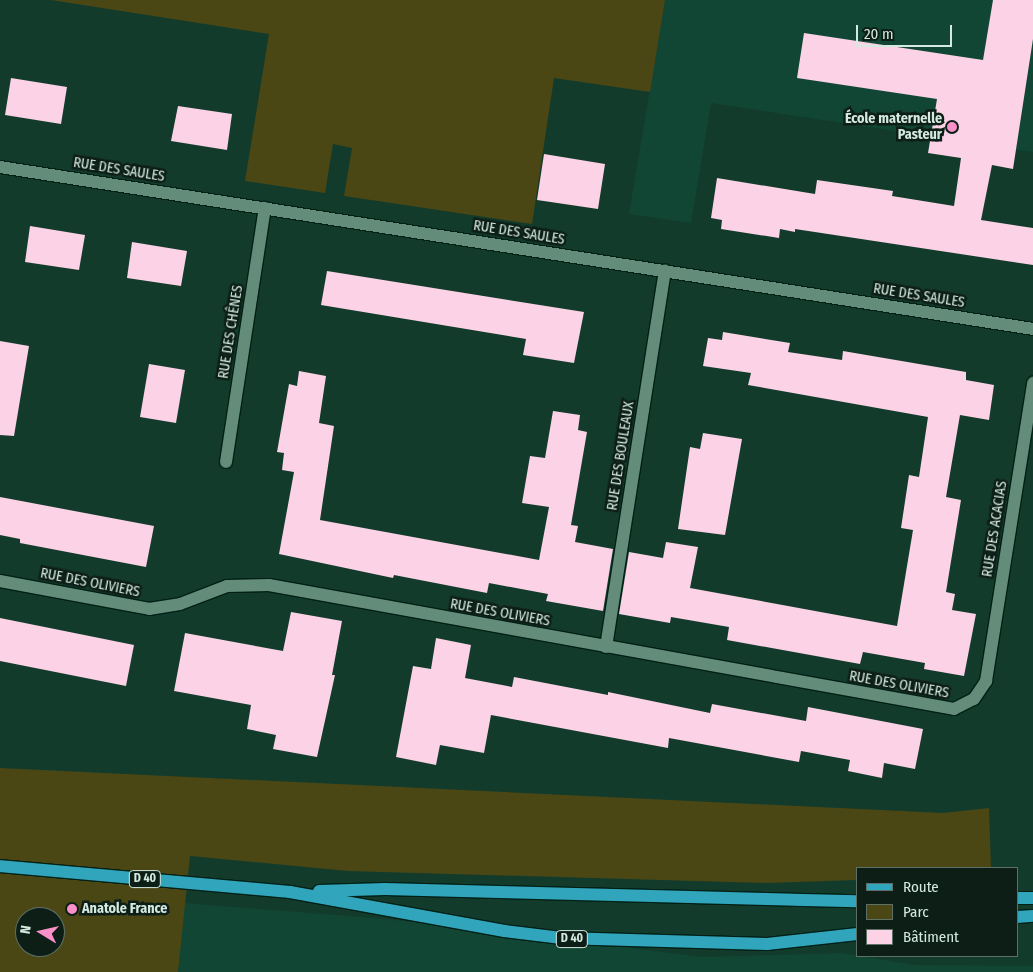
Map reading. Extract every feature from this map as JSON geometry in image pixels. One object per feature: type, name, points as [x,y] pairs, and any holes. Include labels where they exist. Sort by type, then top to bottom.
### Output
[{"type":"main road","name":"D 40","points":[[0,866],[290,892],[504,931],[562,938],[767,944],[856,934]]},
{"type":"main road","name":"D 40","points":[[290,892],[385,889],[856,901]]},
{"type":"main road","points":[[1018,898],[1033,898]]},
{"type":"main road","points":[[1018,917],[1033,916]]},
{"type":"street","name":"RUE DES SAULES","points":[[0,167],[1033,329]]},
{"type":"street","name":"RUE DES CHÊNES","points":[[226,462],[265,208]]},
{"type":"street","name":"RUE DES BOULEAUX","points":[[606,647],[665,271]]},
{"type":"street","name":"RUE DES ACACIAS","points":[[986,680],[1033,382]]},
{"type":"street","name":"RUE DES OLIVIERS","points":[[0,581],[149,609],[180,604],[226,586],[269,585],[942,709],[964,706],[974,699],[986,680]]},
{"type":"shaded area","name":"École maternelle Pasteur","points":[[665,0],[1033,0],[1033,152],[711,103],[691,223],[629,214]]},
{"type":"shaded area","points":[[183,903],[386,919],[703,957],[842,953],[856,955],[856,957],[914,965],[1033,966],[1033,972],[178,972]]},
{"type":"green space","points":[[51,0],[665,0],[650,92],[554,78],[532,224],[344,196],[352,148],[333,144],[325,193],[245,181],[269,34]]},
{"type":"green space","points":[[0,768],[943,813],[989,808],[991,867],[856,867],[856,880],[767,883],[348,871],[190,856],[178,972],[0,972]]},
{"type":"building","points":[[993,0],[1033,0],[1033,39],[1013,169],[992,165],[981,220],[1033,228],[1033,265],[795,229],[795,232],[780,229],[779,238],[721,229],[722,220],[711,218],[717,178],[815,194],[817,180],[893,191],[892,196],[954,206],[961,158],[928,153],[937,99],[797,78],[804,33],[983,60]]},
{"type":"building","points":[[11,78],[67,87],[61,124],[5,115]]},
{"type":"building","points":[[178,106],[232,114],[227,150],[171,141]]},
{"type":"building","points":[[544,154],[605,164],[598,209],[537,200]]},
{"type":"building","points":[[30,226],[85,235],[79,270],[25,262]]},
{"type":"building","points":[[132,242],[187,251],[181,286],[127,278]]},
{"type":"building","points":[[327,271],[584,312],[574,363],[523,355],[526,339],[321,305]]},
{"type":"building","points":[[723,332],[790,343],[788,352],[842,360],[843,351],[966,372],[966,380],[994,385],[989,420],[960,415],[946,497],[961,500],[946,592],[955,594],[952,610],[976,614],[964,676],[924,669],[925,663],[863,652],[860,664],[727,640],[729,627],[671,617],[670,623],[619,614],[629,552],[663,558],[666,542],[698,547],[690,588],[897,626],[913,530],[901,528],[909,475],[919,477],[928,417],[748,385],[751,373],[703,366],[708,338],[722,340]]},
{"type":"building","points":[[0,341],[29,346],[14,436],[0,435]]},
{"type":"building","points":[[149,364],[185,370],[176,423],[140,417]]},
{"type":"building","points":[[299,371],[326,376],[319,423],[334,426],[320,520],[539,560],[549,507],[522,503],[530,456],[545,458],[553,411],[580,415],[578,430],[587,432],[571,525],[578,526],[575,542],[613,549],[603,611],[546,601],[548,594],[489,583],[487,593],[394,575],[393,578],[279,554],[294,472],[282,470],[284,453],[277,452],[289,384],[297,386]]},
{"type":"building","points":[[703,433],[742,439],[725,535],[678,529],[690,447],[700,449]]},
{"type":"building","points":[[0,497],[154,526],[146,567],[20,543],[20,539],[0,535]]},
{"type":"building","points":[[291,612],[342,621],[332,675],[335,675],[317,757],[273,749],[276,735],[247,729],[251,705],[174,691],[185,633],[283,651]]},
{"type":"building","points":[[0,618],[134,645],[126,686],[0,661]]},
{"type":"building","points":[[436,638],[471,645],[465,678],[512,687],[514,677],[608,695],[608,692],[710,713],[712,704],[806,721],[808,707],[923,729],[915,769],[884,763],[882,778],[848,771],[850,760],[801,751],[799,762],[669,738],[668,748],[491,715],[484,753],[440,745],[436,765],[396,757],[413,666],[431,669]]},
{"type":"place","name":"École maternelle Pasteur","points":[[952,127]]},
{"type":"place","name":"Anatole France","points":[[72,909]]}]
